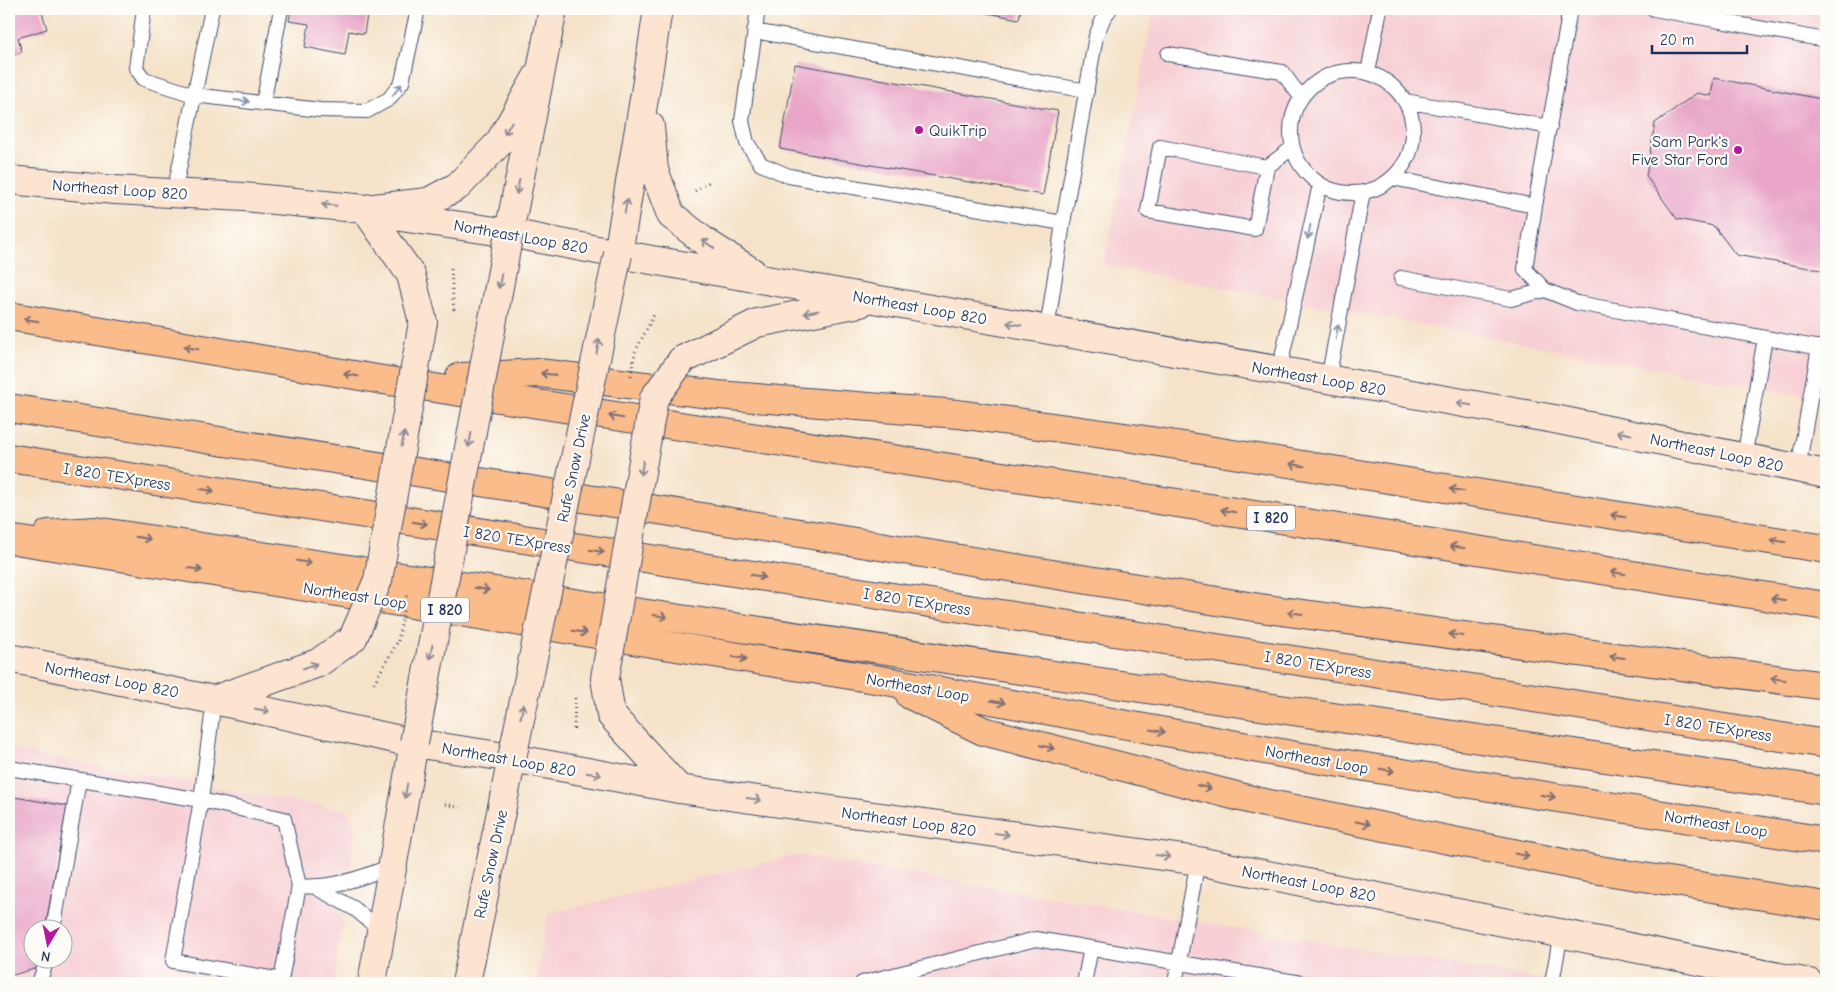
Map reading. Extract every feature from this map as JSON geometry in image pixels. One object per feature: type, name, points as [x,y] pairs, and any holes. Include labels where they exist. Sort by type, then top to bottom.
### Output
[{"type":"highway","name":"I 820","points":[[9,316],[383,380],[1364,532],[1826,606]]},
{"type":"highway","points":[[383,380],[539,373],[718,395],[958,414],[1149,441],[1826,549]]},
{"type":"highway","points":[[9,408],[670,512],[1260,608],[1826,686]]},
{"type":"highway","name":"I 820 TEXpress","points":[[9,458],[1826,744]]},
{"type":"highway","points":[[9,538],[95,531],[1826,791]]},
{"type":"highway","name":"Northeast Loop","points":[[9,538],[881,680],[1298,756],[1826,841]]},
{"type":"highway","points":[[881,680],[983,731],[1260,802],[1593,869],[1826,906]]},
{"type":"main road","points":[[372,983],[391,866],[553,9]]},
{"type":"main road","name":"Rufe Snow Drive","points":[[466,983],[618,254],[658,9]]},
{"type":"main road","points":[[214,700],[318,663],[353,638],[378,580],[423,322],[411,274],[365,209],[428,202],[458,186],[499,142],[541,70]]},
{"type":"main road","points":[[646,87],[654,170],[671,215],[705,242],[764,280]]},
{"type":"main road","name":"Northeast Loop 820","points":[[9,180],[115,190],[244,197],[365,209],[394,216],[510,233],[618,254],[1554,419],[1826,474]]},
{"type":"main road","points":[[679,789],[611,715],[605,678],[654,398],[682,360],[757,323],[876,299]]},
{"type":"main road","name":"Northeast Loop 820","points":[[9,658],[414,743],[512,758],[679,789],[1198,860],[1809,983]]},
{"type":"lane","points":[[144,9],[136,68],[144,79],[194,95],[320,110],[367,111],[389,99],[402,82],[418,9]]},
{"type":"lane","points":[[174,193],[212,9]]},
{"type":"lane","points":[[263,104],[281,9]]},
{"type":"lane","points":[[758,9],[742,121],[746,143],[760,164],[789,176],[1063,223]]},
{"type":"lane","points":[[1047,330],[1063,223],[1096,36],[1104,17],[1110,9]]},
{"type":"lane","points":[[1368,73],[1380,9]]},
{"type":"lane","points":[[1570,9],[1525,269],[1544,290],[1577,304],[1822,348],[1798,469]]},
{"type":"lane","points":[[1654,9],[1826,40]]},
{"type":"lane","points":[[754,31],[1087,91]]},
{"type":"lane","points":[[1168,54],[1282,72],[1302,97]]},
{"type":"lane","points":[[1349,71],[1368,73],[1383,79],[1395,89],[1405,102],[1412,121],[1412,142],[1405,162],[1392,178],[1379,187],[1363,192],[1348,193],[1333,190],[1320,184],[1308,175],[1298,162],[1292,148],[1290,130],[1293,113],[1302,97],[1314,83],[1331,74],[1349,71]]},
{"type":"lane","points":[[1405,102],[1550,128]]},
{"type":"lane","points":[[1267,166],[1160,147],[1148,211],[1255,229],[1267,166],[1292,148]]},
{"type":"lane","points":[[1392,178],[1535,206]]},
{"type":"lane","points":[[1278,371],[1320,184]]},
{"type":"lane","points":[[1328,380],[1363,192]]},
{"type":"lane","points":[[1401,278],[1511,299],[1544,290]]},
{"type":"lane","points":[[1744,458],[1765,338]]},
{"type":"lane","points":[[9,768],[201,800],[284,819],[299,886],[281,980],[173,961],[201,800],[214,700]]},
{"type":"lane","points":[[54,920],[79,780]]},
{"type":"lane","points":[[1175,983],[1198,860]]},
{"type":"lane","points":[[299,886],[315,887],[355,880],[391,866]]},
{"type":"lane","points":[[315,887],[355,910],[381,931]]},
{"type":"lane","points":[[1552,983],[1561,933]]},
{"type":"lane","points":[[862,983],[1036,939],[1302,983]]},
{"type":"lane","points":[[1084,983],[1091,948]]},
{"type":"lane","points":[[39,983],[45,970]]},
{"type":"path","points":[[694,192],[709,182]]},
{"type":"path","points":[[451,269],[454,316]]},
{"type":"path","points":[[635,352],[655,313]]},
{"type":"path","points":[[374,683],[398,641]]},
{"type":"path","points":[[574,730],[576,690]]},
{"type":"path","points":[[446,804],[460,807]]},
{"type":"shaded area","points":[[1154,9],[1826,9],[1826,400],[1104,265]]},
{"type":"shaded area","points":[[9,747],[38,755],[349,811],[356,828],[334,983],[9,983]]},
{"type":"shaded area","points":[[797,855],[1562,983],[536,983],[548,914]]},
{"type":"building","points":[[9,9],[41,9],[47,29],[18,38],[22,52],[9,56]]},
{"type":"building","points":[[291,9],[368,9],[364,34],[349,31],[345,55],[305,47],[309,24],[289,21]]},
{"type":"building","points":[[966,9],[1021,9],[1019,19]]},
{"type":"building","name":"QuikTrip","points":[[795,64],[1058,111],[1043,195],[780,149]]},
{"type":"building","name":"Sam Park's Five Star Ford","points":[[1714,78],[1826,100],[1826,271],[1736,255],[1714,226],[1677,219],[1646,176],[1655,123],[1697,93],[1711,96]]},
{"type":"building","points":[[9,796],[67,806],[47,920],[22,920],[22,970],[31,970],[9,976]]},
{"type":"place","name":"QuikTrip","points":[[919,130]]},
{"type":"place","name":"Sam Park's Five Star Ford","points":[[1738,150]]}]
